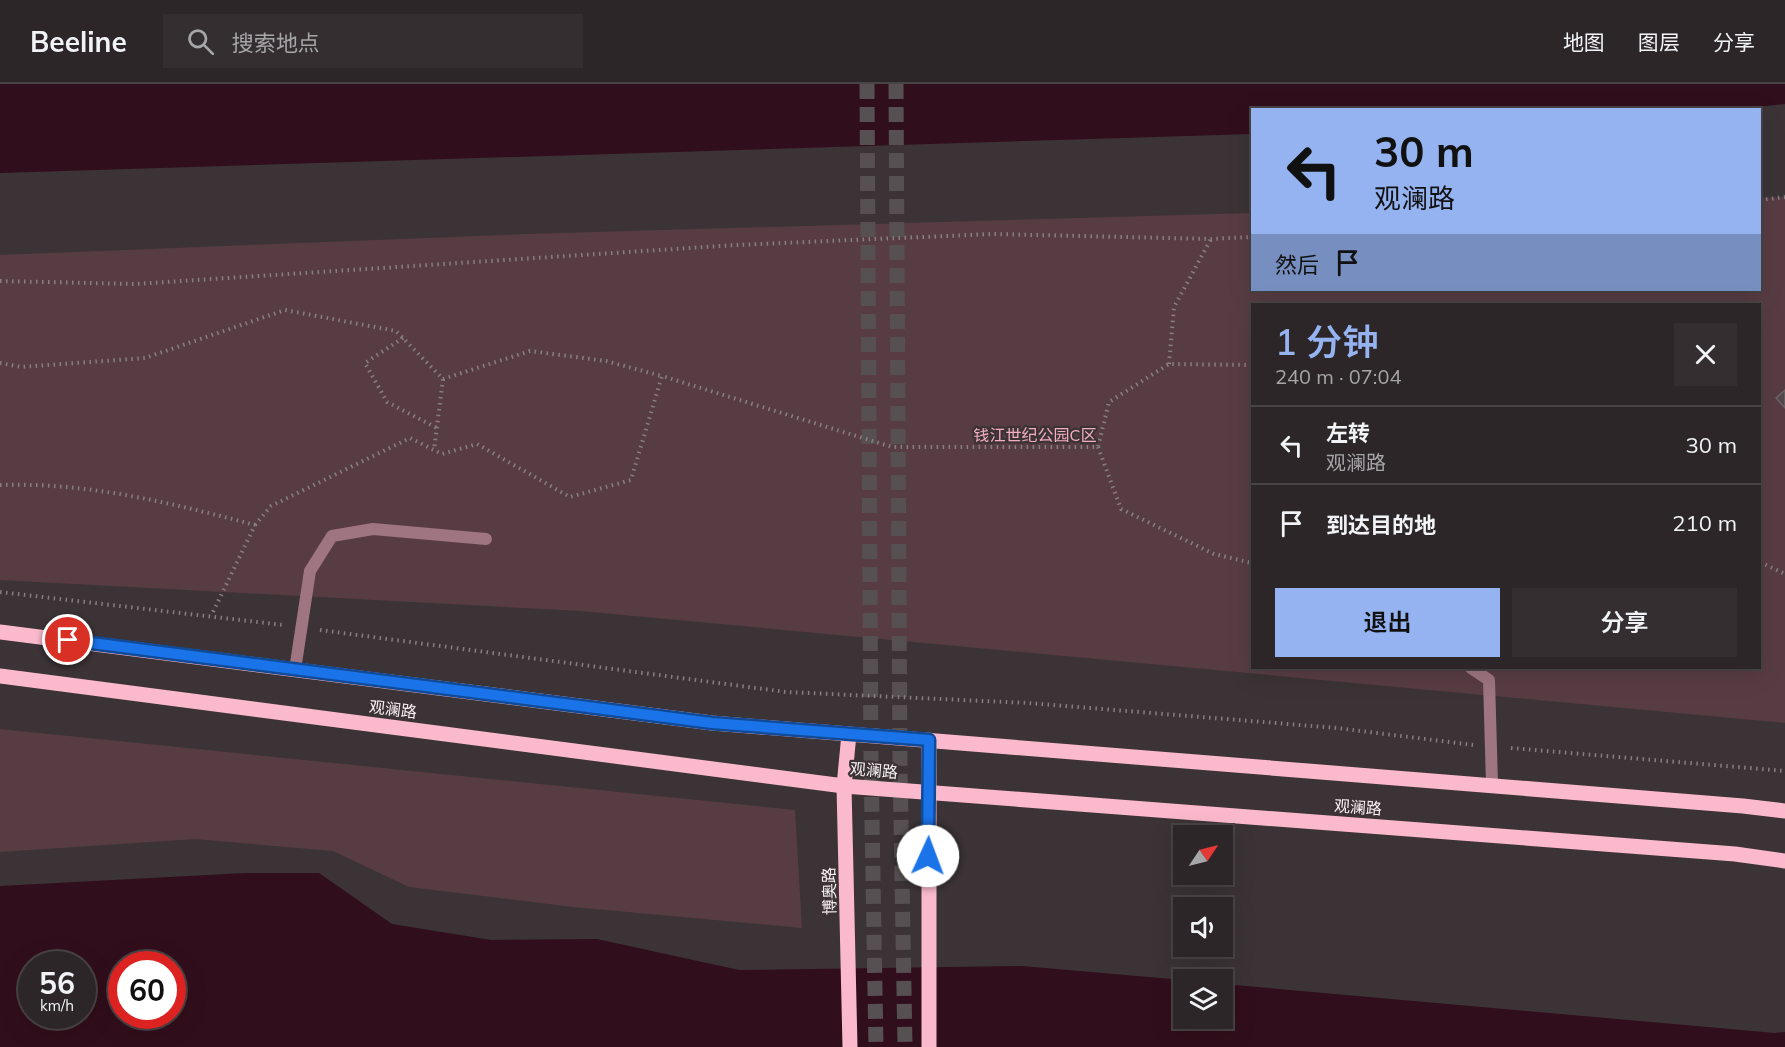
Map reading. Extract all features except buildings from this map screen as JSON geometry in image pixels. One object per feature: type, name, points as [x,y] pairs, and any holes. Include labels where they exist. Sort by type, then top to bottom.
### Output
[{"type":"main road","name":"观澜路","points":[[0,632],[712,723],[1492,784],[1785,811]]},
{"type":"main road","name":"观澜路","points":[[0,676],[844,786],[1735,854],[1785,861]]},
{"type":"main road","name":"博奥路","points":[[849,734],[844,786],[850,1047]]},
{"type":"main road","points":[[929,740],[931,793],[928,878],[930,1047]]},
{"type":"lane","points":[[295,670],[310,571],[332,536],[373,529],[486,539]]},
{"type":"lane","points":[[1472,669],[1489,680],[1492,784]]},
{"type":"path","points":[[1761,200],[1785,197]]},
{"type":"path","points":[[0,281],[135,284],[736,245],[992,234],[1211,239],[1251,237]]},
{"type":"path","points":[[1168,364],[1173,307],[1211,239]]},
{"type":"path","points":[[0,363],[21,367],[145,358],[285,310],[396,331],[443,379]]},
{"type":"path","points":[[403,338],[365,363],[387,402],[437,428]]},
{"type":"path","points":[[443,379],[530,351],[606,361],[662,375],[892,447],[1098,447]]},
{"type":"path","points":[[1251,365],[1168,364],[1109,402],[1098,447],[1120,509],[1214,554],[1251,563]]},
{"type":"path","points":[[211,616],[255,525],[272,507],[410,438],[442,454],[477,444],[570,497],[631,480],[662,375]]},
{"type":"path","points":[[435,450],[443,379]]},
{"type":"path","points":[[0,485],[43,484],[175,503],[255,525]]},
{"type":"path","points":[[1761,562],[1785,574]]},
{"type":"path","points":[[0,592],[302,627],[786,692],[1040,704],[1336,728],[1491,746],[1785,771]]},
{"type":"green space","name":"钱江世纪公园C区","points":[[1785,197],[1785,723],[580,611],[0,580],[0,255],[526,234],[1251,213],[1251,291],[1761,291],[1761,198]]},
{"type":"green space","points":[[0,729],[795,810],[802,928],[573,907],[409,887],[333,851],[195,839],[0,852]]},
{"type":"shaded area","points":[[0,84],[1785,84],[1785,104],[1746,108],[1251,108],[1251,134],[0,173]]},
{"type":"shaded area","points":[[245,873],[319,873],[392,924],[491,940],[597,939],[739,970],[1022,966],[1173,979],[1173,1029],[1233,1029],[1233,985],[1775,1033],[1785,1032],[1785,1047],[0,1047],[0,886]]},
{"type":"tunnel","points":[[867,84],[871,763],[876,1047]]},
{"type":"tunnel","points":[[896,84],[900,765],[905,1047]]},
{"type":"route","points":[[68,640],[712,723],[929,740],[931,793],[928,856]]}]
